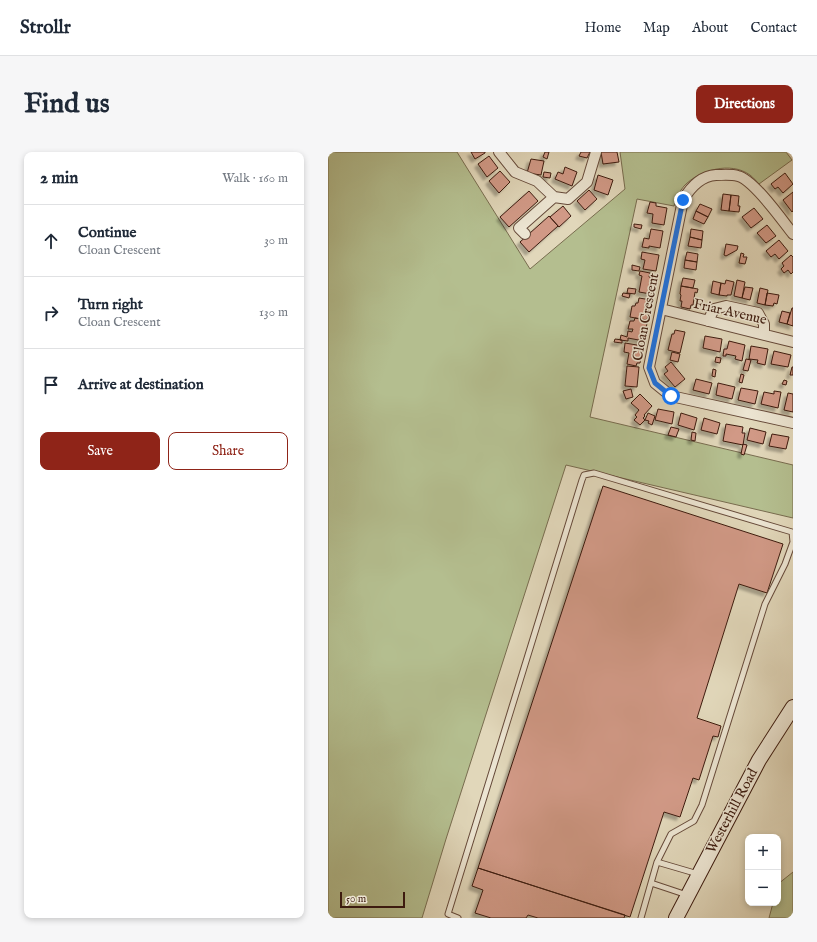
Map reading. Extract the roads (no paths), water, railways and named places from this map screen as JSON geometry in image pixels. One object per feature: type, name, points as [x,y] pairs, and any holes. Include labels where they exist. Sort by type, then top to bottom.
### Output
[{"type":"street","points":[[499,152],[515,172],[537,181],[554,197],[568,199],[587,182],[596,152]]},
{"type":"street","name":"Cloan Crescent","points":[[793,234],[758,190],[739,176],[724,174],[711,175],[694,186],[683,200],[649,368],[655,383],[671,396],[793,423]]},
{"type":"street","points":[[525,234],[519,228],[554,197]]},
{"type":"street","points":[[708,321],[714,308],[726,306],[758,313],[764,324],[764,334]]},
{"type":"street","name":"Friar Avenue","points":[[661,309],[793,342]]},
{"type":"street","name":"Westerhill Road","points":[[676,918],[759,760],[793,707]]},
{"type":"lane","points":[[458,918],[448,914],[584,475],[594,473],[792,532],[792,542],[786,564],[765,604],[702,806],[694,821],[670,834],[657,862],[641,918]]},
{"type":"lane","points":[[657,862],[699,874]]},
{"type":"lane","points":[[651,883],[688,895]]}]
